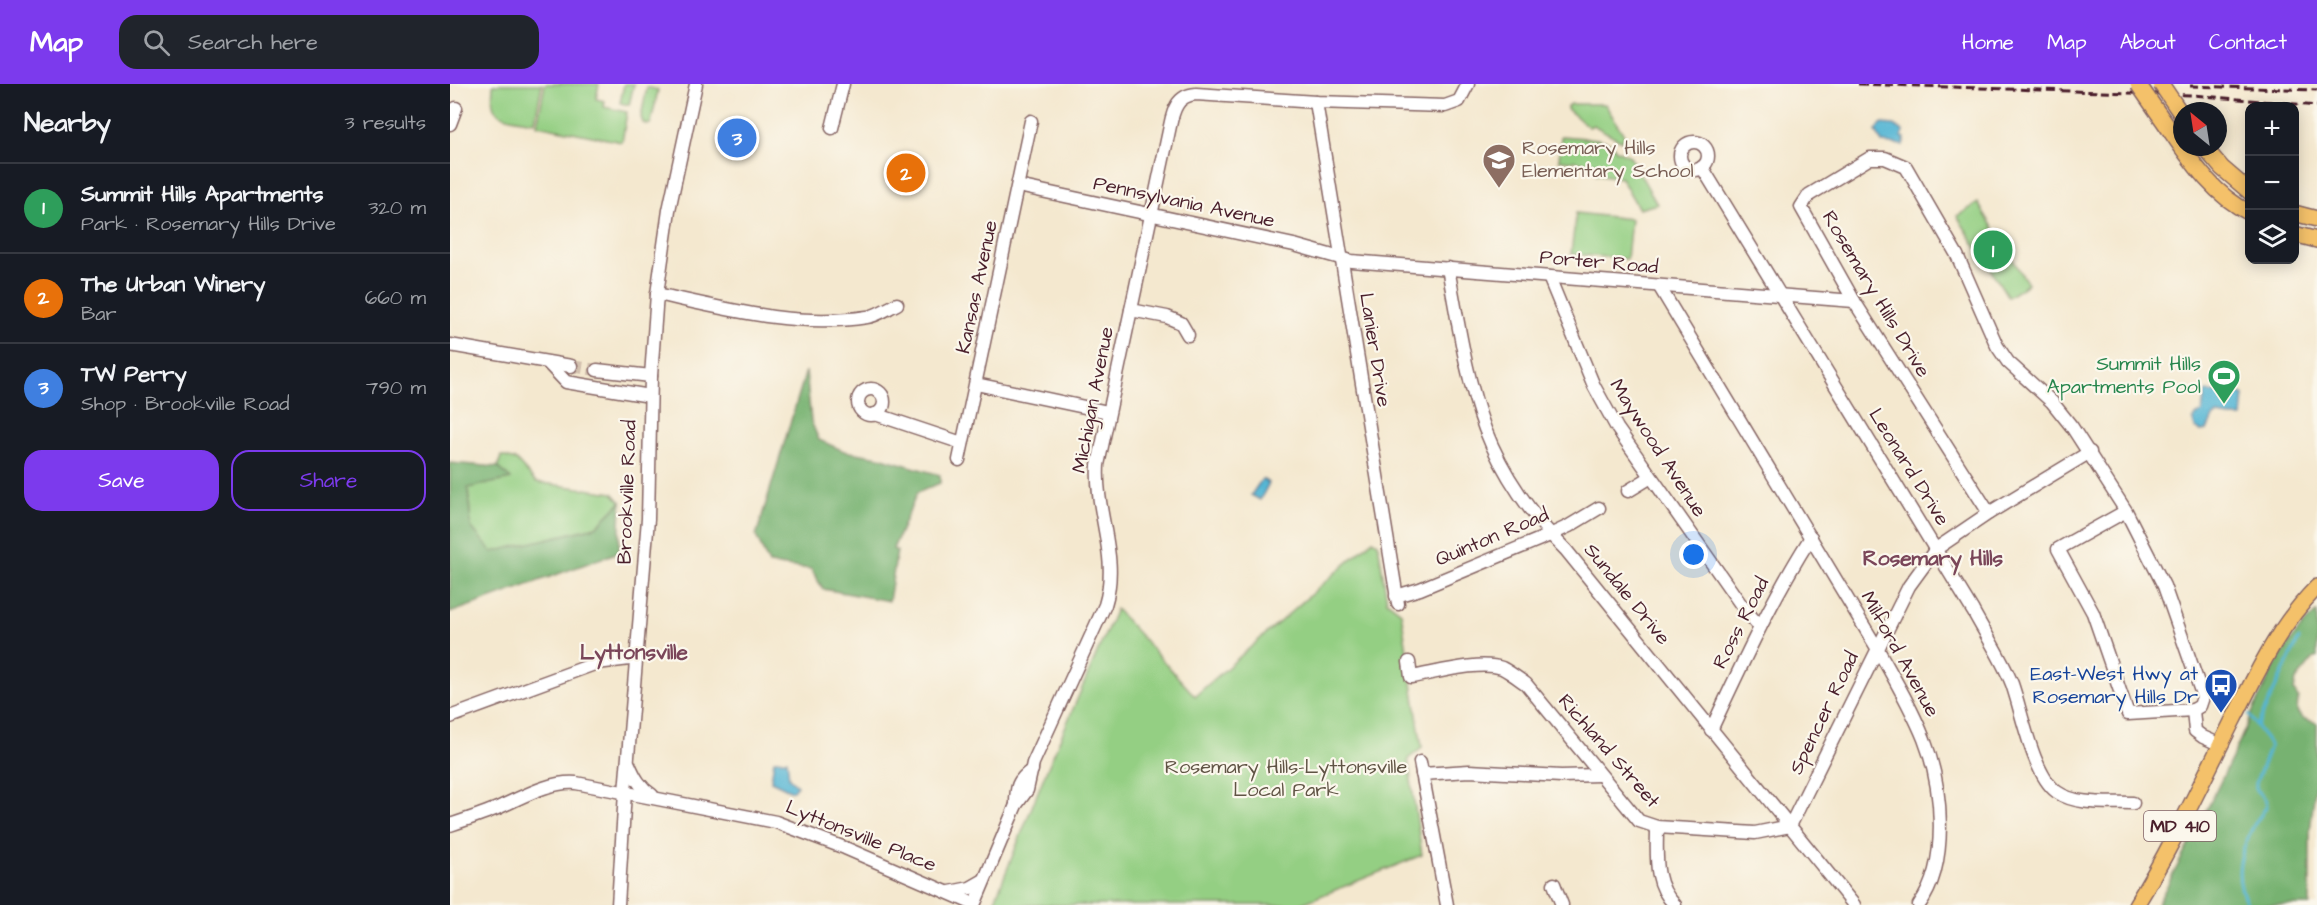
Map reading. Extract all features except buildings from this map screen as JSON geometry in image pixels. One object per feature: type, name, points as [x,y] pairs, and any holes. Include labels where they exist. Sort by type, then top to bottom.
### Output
[{"type":"main road","points":[[2138,84],[2202,175],[2236,207],[2245,211]]},
{"type":"main road","points":[[2161,84],[2173,102]]},
{"type":"main road","points":[[2212,156],[2245,188]]},
{"type":"main road","points":[[2299,214],[2317,219]]},
{"type":"main road","points":[[2299,234],[2308,231],[2317,232]]},
{"type":"main road","points":[[2299,236],[2317,240]]},
{"type":"main road","name":"MD 410","points":[[2136,905],[2157,870],[2264,660],[2284,625],[2317,587]]},
{"type":"street","name":"Brookville Road","points":[[618,905],[648,519],[650,396],[657,294],[669,210],[696,84]]},
{"type":"street","points":[[832,128],[843,84]]},
{"type":"street","points":[[1316,102],[1445,106],[1459,101],[1468,84]]},
{"type":"street","name":"Michigan Avenue","points":[[974,904],[1016,805],[1016,785],[1024,775],[1032,770],[1047,729],[1105,606],[1109,591],[1111,563],[1097,487],[1098,465],[1173,114],[1181,99],[1196,94],[1316,102]]},
{"type":"street","name":"Lanier Drive","points":[[1316,102],[1397,600]]},
{"type":"street","points":[[450,124],[456,108]]},
{"type":"street","name":"Kansas Avenue","points":[[958,460],[1031,121]]},
{"type":"street","name":"Rosemary Hills Drive","points":[[1989,513],[1854,301],[1801,207],[1809,195],[1870,158],[1886,158],[1906,167],[1957,255],[1997,346],[2008,362],[2052,402],[2090,452],[2126,511],[2164,586],[2204,697],[2200,706],[2193,710]]},
{"type":"street","name":"Leonard Drive","points":[[1701,168],[1936,549],[2011,682],[2046,783],[2058,794],[2079,801],[2133,803]]},
{"type":"street","name":"Pennsylvania Avenue","points":[[1018,186],[1341,257]]},
{"type":"street","name":"Porter Road","points":[[1341,257],[1351,261],[1854,301]]},
{"type":"street","name":"Sundale Drive","points":[[1448,268],[1468,374],[1485,430],[1511,480],[1550,535],[1566,550],[1854,905]]},
{"type":"street","name":"Maywood Avenue","points":[[1549,277],[1594,386],[1617,428],[1742,606],[1760,627]]},
{"type":"street","name":"Milford Avenue","points":[[1659,286],[1877,648],[1905,697],[1925,741],[1936,781],[1940,825],[1935,872],[1919,905]]},
{"type":"street","points":[[657,294],[749,314],[789,319],[870,317],[897,304]]},
{"type":"street","points":[[1131,310],[1167,317],[1181,323],[1188,335]]},
{"type":"street","points":[[450,345],[571,366]]},
{"type":"street","points":[[549,364],[566,382],[650,396]]},
{"type":"street","points":[[597,370],[651,375]]},
{"type":"street","points":[[976,384],[1108,412]]},
{"type":"street","points":[[875,414],[962,443]]},
{"type":"street","points":[[1989,513],[2090,452]]},
{"type":"street","points":[[1628,491],[1651,477]]},
{"type":"street","name":"Quinton Road","points":[[1397,600],[1550,535],[1599,508]]},
{"type":"street","points":[[2126,511],[2058,549],[2093,613],[2128,714],[2193,710],[2195,731],[2221,745]]},
{"type":"street","name":"Spencer Road","points":[[1790,826],[1909,586],[1936,549],[1989,513]]},
{"type":"street","name":"Ross Road","points":[[1711,730],[1760,627],[1811,537]]},
{"type":"street","points":[[450,717],[597,663],[638,658]]},
{"type":"street","name":"Richland Street","points":[[1408,662],[1411,677],[1473,666],[1503,669],[1526,684],[1639,821],[1658,827],[1755,833],[1790,826]]},
{"type":"street","points":[[628,760],[635,779],[655,798]]},
{"type":"street","points":[[1447,905],[1421,768],[1561,776],[1599,775]]},
{"type":"street","name":"Lyttonsville Place","points":[[450,825],[548,786],[563,783],[625,792],[788,825],[974,904]]},
{"type":"street","points":[[1658,827],[1659,879],[1663,890],[1675,905]]},
{"type":"street","points":[[956,905],[948,892],[970,888],[984,880]]},
{"type":"street","points":[[1554,884],[1562,905]]},
{"type":"green space","points":[[493,84],[542,84],[535,122],[501,115],[497,112],[493,103]]},
{"type":"green space","points":[[545,84],[599,84],[596,99],[605,101],[604,107],[627,112],[622,142],[537,125]]},
{"type":"green space","points":[[624,84],[634,84],[629,105],[620,103]]},
{"type":"green space","points":[[647,87],[658,90],[651,123],[648,125],[643,123],[641,117]]},
{"type":"green space","points":[[1605,104],[1624,135],[1622,141],[1593,125],[1589,127],[1567,109],[1567,106]]},
{"type":"green space","points":[[1561,136],[1599,139],[1611,143],[1616,150],[1630,156],[1657,204],[1639,209],[1621,178],[1596,174],[1597,163],[1559,160]]},
{"type":"green space","points":[[1978,203],[2028,284],[2008,297],[1957,216]]},
{"type":"green space","points":[[1576,213],[1631,219],[1627,259],[1571,254]]},
{"type":"green space","points":[[806,371],[811,421],[819,440],[844,451],[879,457],[940,475],[940,483],[917,493],[893,549],[897,551],[889,601],[823,589],[811,569],[769,564],[756,536]]},
{"type":"green space","points":[[501,456],[516,460],[536,482],[613,493],[621,502],[596,527],[492,553],[471,527],[468,487],[510,479],[498,467]]},
{"type":"green space","points":[[450,463],[498,467],[511,479],[468,488],[471,527],[492,552],[596,527],[621,502],[619,552],[450,613]]},
{"type":"green space","name":"Rosemary Hills-Lyttonsville Local Park","points":[[1373,540],[1378,543],[1387,601],[1401,612],[1422,748],[1408,759],[1422,855],[1298,905],[993,905],[1045,774],[1116,609],[1195,696]]},
{"type":"green space","points":[[2317,612],[2317,658],[2314,658],[2296,680],[2294,691],[2298,698],[2297,712],[2302,718],[2317,723],[2317,771],[2310,832],[2310,905],[2157,905],[2211,801],[2277,663],[2288,644]]},
{"type":"water","points":[[1881,124],[1894,125],[1903,131],[1902,137],[1905,138],[1903,145],[1882,143],[1876,131]]},
{"type":"water","name":"Summit Hills Apartments Pool","points":[[2207,391],[2244,395],[2242,417],[2217,415],[2213,417],[2207,430],[2196,429],[2193,421],[2202,412]]},
{"type":"water","points":[[1262,479],[1269,483],[1260,500],[1251,495]]},
{"type":"water","points":[[774,760],[787,760],[789,778],[797,785],[792,791],[771,781]]},
{"type":"waterway","points":[[2257,726],[2299,639]]},
{"type":"waterway","points":[[2248,905],[2240,884],[2240,865],[2249,835],[2267,805],[2265,799],[2256,790],[2256,783],[2270,746],[2249,715]]},
{"type":"tunnel","points":[[571,366],[597,370]]},
{"type":"railway","points":[[1858,84],[2192,95],[2317,106]]},
{"type":"railway","points":[[2190,86],[2317,90]]},
{"type":"place","name":"TW Perry","points":[[737,138]]},
{"type":"place","name":"The Urban Winery","points":[[906,173]]},
{"type":"place","name":"Rosemary Hills Elementary School","points":[[1499,189]]},
{"type":"place","name":"Summit Hills Apartments","points":[[1993,250]]},
{"type":"place","name":"Summit Hills Apartments Pool","points":[[2224,405]]},
{"type":"place","name":"East-West Hwy at Rosemary Hills Dr","points":[[2221,714]]},
{"type":"district","name":"Rosemary Hills","points":[[1933,558]]},
{"type":"district","name":"Lyttonsville","points":[[634,652]]}]
